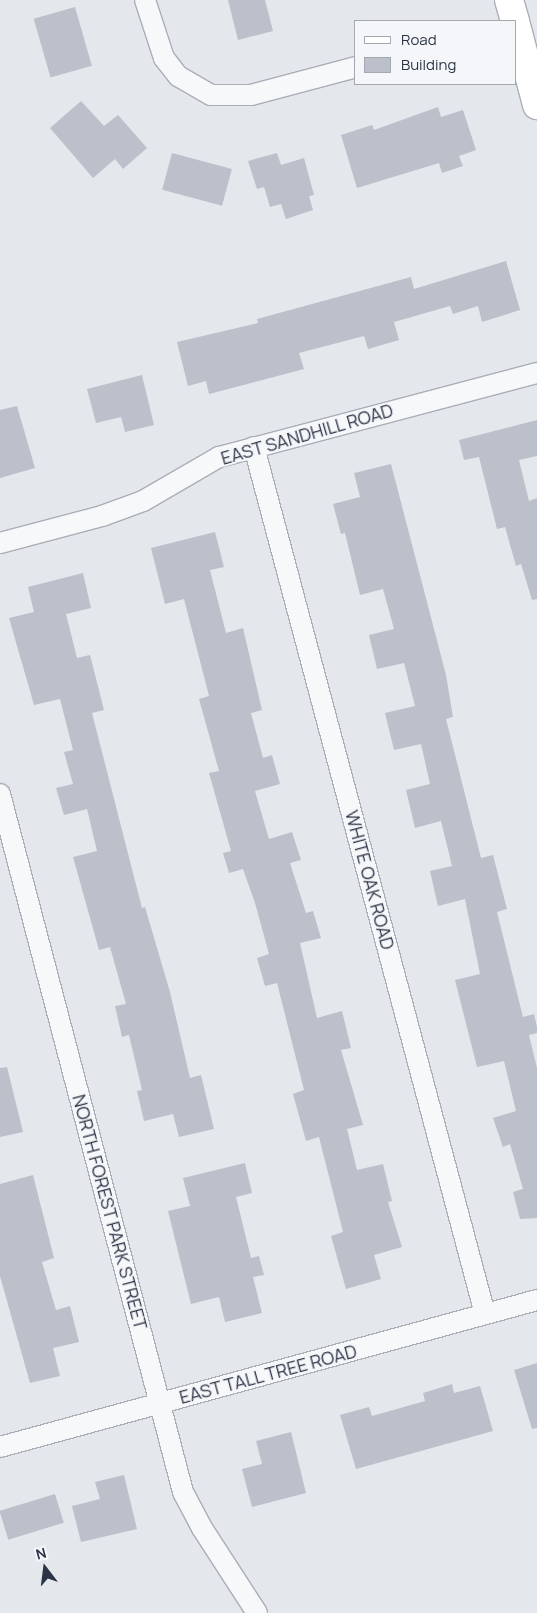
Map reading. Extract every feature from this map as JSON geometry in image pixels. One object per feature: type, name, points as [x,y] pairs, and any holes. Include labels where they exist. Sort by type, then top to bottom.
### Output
[{"type":"street","points":[[146,0],[164,58],[178,76],[211,95],[250,95],[354,68]]},
{"type":"street","points":[[509,0],[514,20]]},
{"type":"street","points":[[517,30],[537,105]]},
{"type":"street","name":"EAST SANDHILL ROAD","points":[[0,543],[102,516],[143,501],[203,465],[254,447],[537,373]]},
{"type":"street","name":"WHITE OAK ROAD","points":[[254,447],[485,1314]]},
{"type":"street","name":"NORTH FOREST PARK STREET","points":[[0,794],[184,1492],[202,1528],[257,1613]]},
{"type":"street","name":"EAST TALL TREE ROAD","points":[[0,1447],[537,1300]]},
{"type":"building","points":[[228,0],[265,0],[273,31],[238,40]]},
{"type":"building","points":[[75,7],[92,66],[50,77],[34,19]]},
{"type":"building","points":[[81,101],[104,126],[118,115],[147,148],[123,169],[115,159],[93,178],[50,128]]},
{"type":"building","points":[[438,107],[441,117],[463,110],[476,150],[459,156],[463,166],[442,173],[439,163],[357,188],[341,135],[372,125],[374,130]]},
{"type":"building","points":[[172,153],[232,169],[222,206],[162,190]]},
{"type":"building","points":[[277,153],[281,165],[304,158],[314,195],[309,196],[313,210],[286,219],[281,204],[270,207],[264,187],[257,189],[248,161]]},
{"type":"building","points":[[506,261],[520,310],[482,322],[478,306],[453,314],[450,306],[394,322],[399,340],[368,349],[364,336],[299,353],[304,369],[209,394],[206,381],[188,386],[177,342],[258,323],[257,319],[411,277],[414,289]]},
{"type":"building","points":[[142,375],[154,425],[125,432],[121,417],[96,423],[87,389]]},
{"type":"building","points":[[17,406],[35,468],[0,478],[0,410]]},
{"type":"building","points":[[537,420],[537,456],[519,460],[529,501],[537,498],[537,599],[532,600],[521,564],[516,566],[505,527],[497,529],[479,457],[464,460],[459,440]]},
{"type":"building","points":[[391,464],[446,675],[453,717],[446,719],[481,858],[493,855],[507,909],[497,912],[523,1017],[534,1014],[537,1027],[537,1033],[529,1035],[537,1068],[537,1218],[520,1219],[513,1192],[523,1189],[510,1144],[503,1147],[493,1118],[516,1111],[504,1061],[477,1067],[455,980],[480,974],[465,899],[438,906],[430,871],[452,866],[441,821],[415,828],[406,790],[430,784],[421,744],[394,750],[385,713],[415,706],[404,663],[377,669],[369,635],[394,629],[383,589],[360,595],[345,533],[341,534],[333,504],[360,497],[354,473]]},
{"type":"building","points":[[215,532],[224,567],[210,570],[226,633],[243,628],[262,710],[251,713],[263,758],[272,755],[280,784],[255,791],[269,839],[292,832],[301,860],[290,863],[306,913],[313,911],[321,938],[300,943],[317,1018],[342,1011],[351,1048],[341,1050],[363,1125],[347,1129],[357,1170],[383,1164],[392,1201],[388,1202],[402,1247],[374,1255],[381,1279],[346,1289],[331,1236],[343,1232],[319,1137],[306,1141],[293,1094],[304,1090],[277,983],[265,986],[257,958],[269,954],[255,903],[243,869],[229,873],[223,853],[231,851],[209,773],[219,771],[199,699],[209,696],[184,599],[165,604],[151,548]]},
{"type":"building","points":[[83,573],[91,608],[66,614],[77,658],[90,655],[104,710],[92,713],[142,908],[145,907],[170,992],[190,1078],[201,1075],[214,1129],[179,1137],[173,1114],[144,1121],[137,1091],[142,1090],[129,1035],[122,1037],[115,1006],[126,1004],[110,947],[99,950],[73,857],[97,851],[87,809],[64,815],[56,788],[73,784],[64,752],[73,750],[60,699],[34,705],[9,618],[34,612],[28,587]]},
{"type":"building","points":[[7,1067],[23,1132],[0,1137],[0,1068]]},
{"type":"building","points":[[245,1163],[252,1193],[236,1197],[251,1258],[259,1256],[264,1275],[253,1277],[262,1313],[225,1322],[219,1297],[191,1304],[168,1211],[190,1206],[183,1178]]},
{"type":"building","points":[[33,1175],[54,1258],[42,1262],[56,1310],[70,1306],[79,1342],[53,1348],[60,1376],[30,1383],[0,1276],[0,1184]]},
{"type":"building","points":[[537,1363],[537,1428],[532,1429],[514,1370]]},
{"type":"building","points":[[452,1384],[454,1393],[480,1386],[493,1431],[356,1469],[340,1415],[369,1407],[372,1416],[425,1401],[423,1393]]},
{"type":"building","points":[[291,1432],[306,1493],[252,1507],[242,1469],[262,1464],[256,1441]]},
{"type":"building","points":[[124,1475],[137,1529],[81,1542],[72,1506],[100,1499],[95,1482]]},
{"type":"building","points":[[55,1494],[64,1523],[8,1540],[0,1511]]}]
